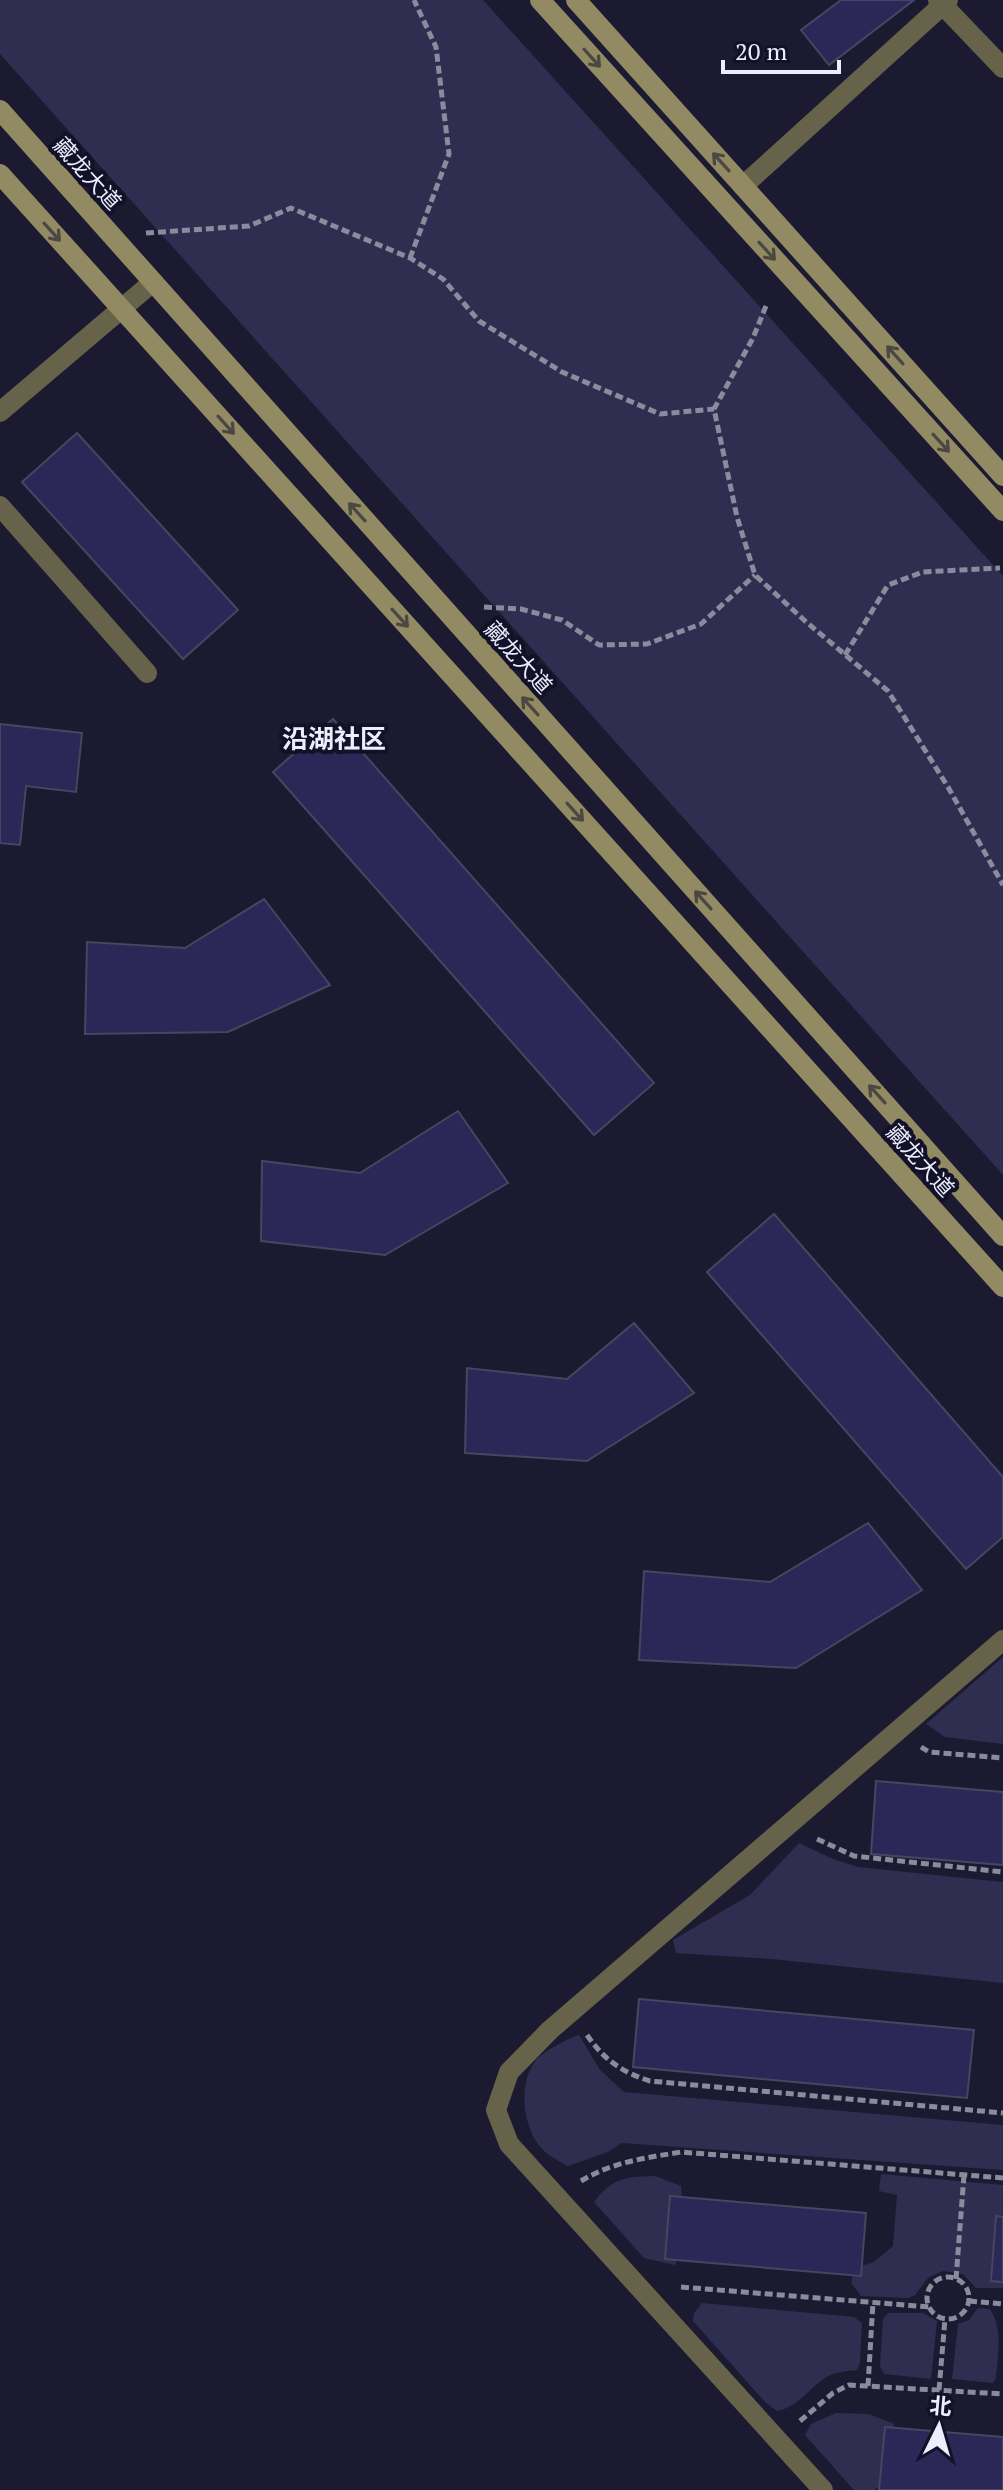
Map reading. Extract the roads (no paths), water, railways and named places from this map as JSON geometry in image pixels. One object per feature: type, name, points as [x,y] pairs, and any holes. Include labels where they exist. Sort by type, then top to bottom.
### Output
[{"type":"main road","points":[[540,0],[1003,511]]},
{"type":"main road","points":[[576,0],[1003,476]]},
{"type":"main road","name":"藏龙大道","points":[[0,110],[1003,1236]]},
{"type":"main road","name":"藏龙大道","points":[[0,174],[1003,1287]]},
{"type":"street","points":[[743,186],[943,2],[1003,68]]},
{"type":"street","points":[[0,412],[153,282]]},
{"type":"street","points":[[0,506],[147,673]]},
{"type":"street","points":[[823,2490],[509,2144],[496,2110],[509,2072],[571,2012],[1003,1640]]},
{"type":"district","name":"沿湖社区","points":[[334,738]]}]
